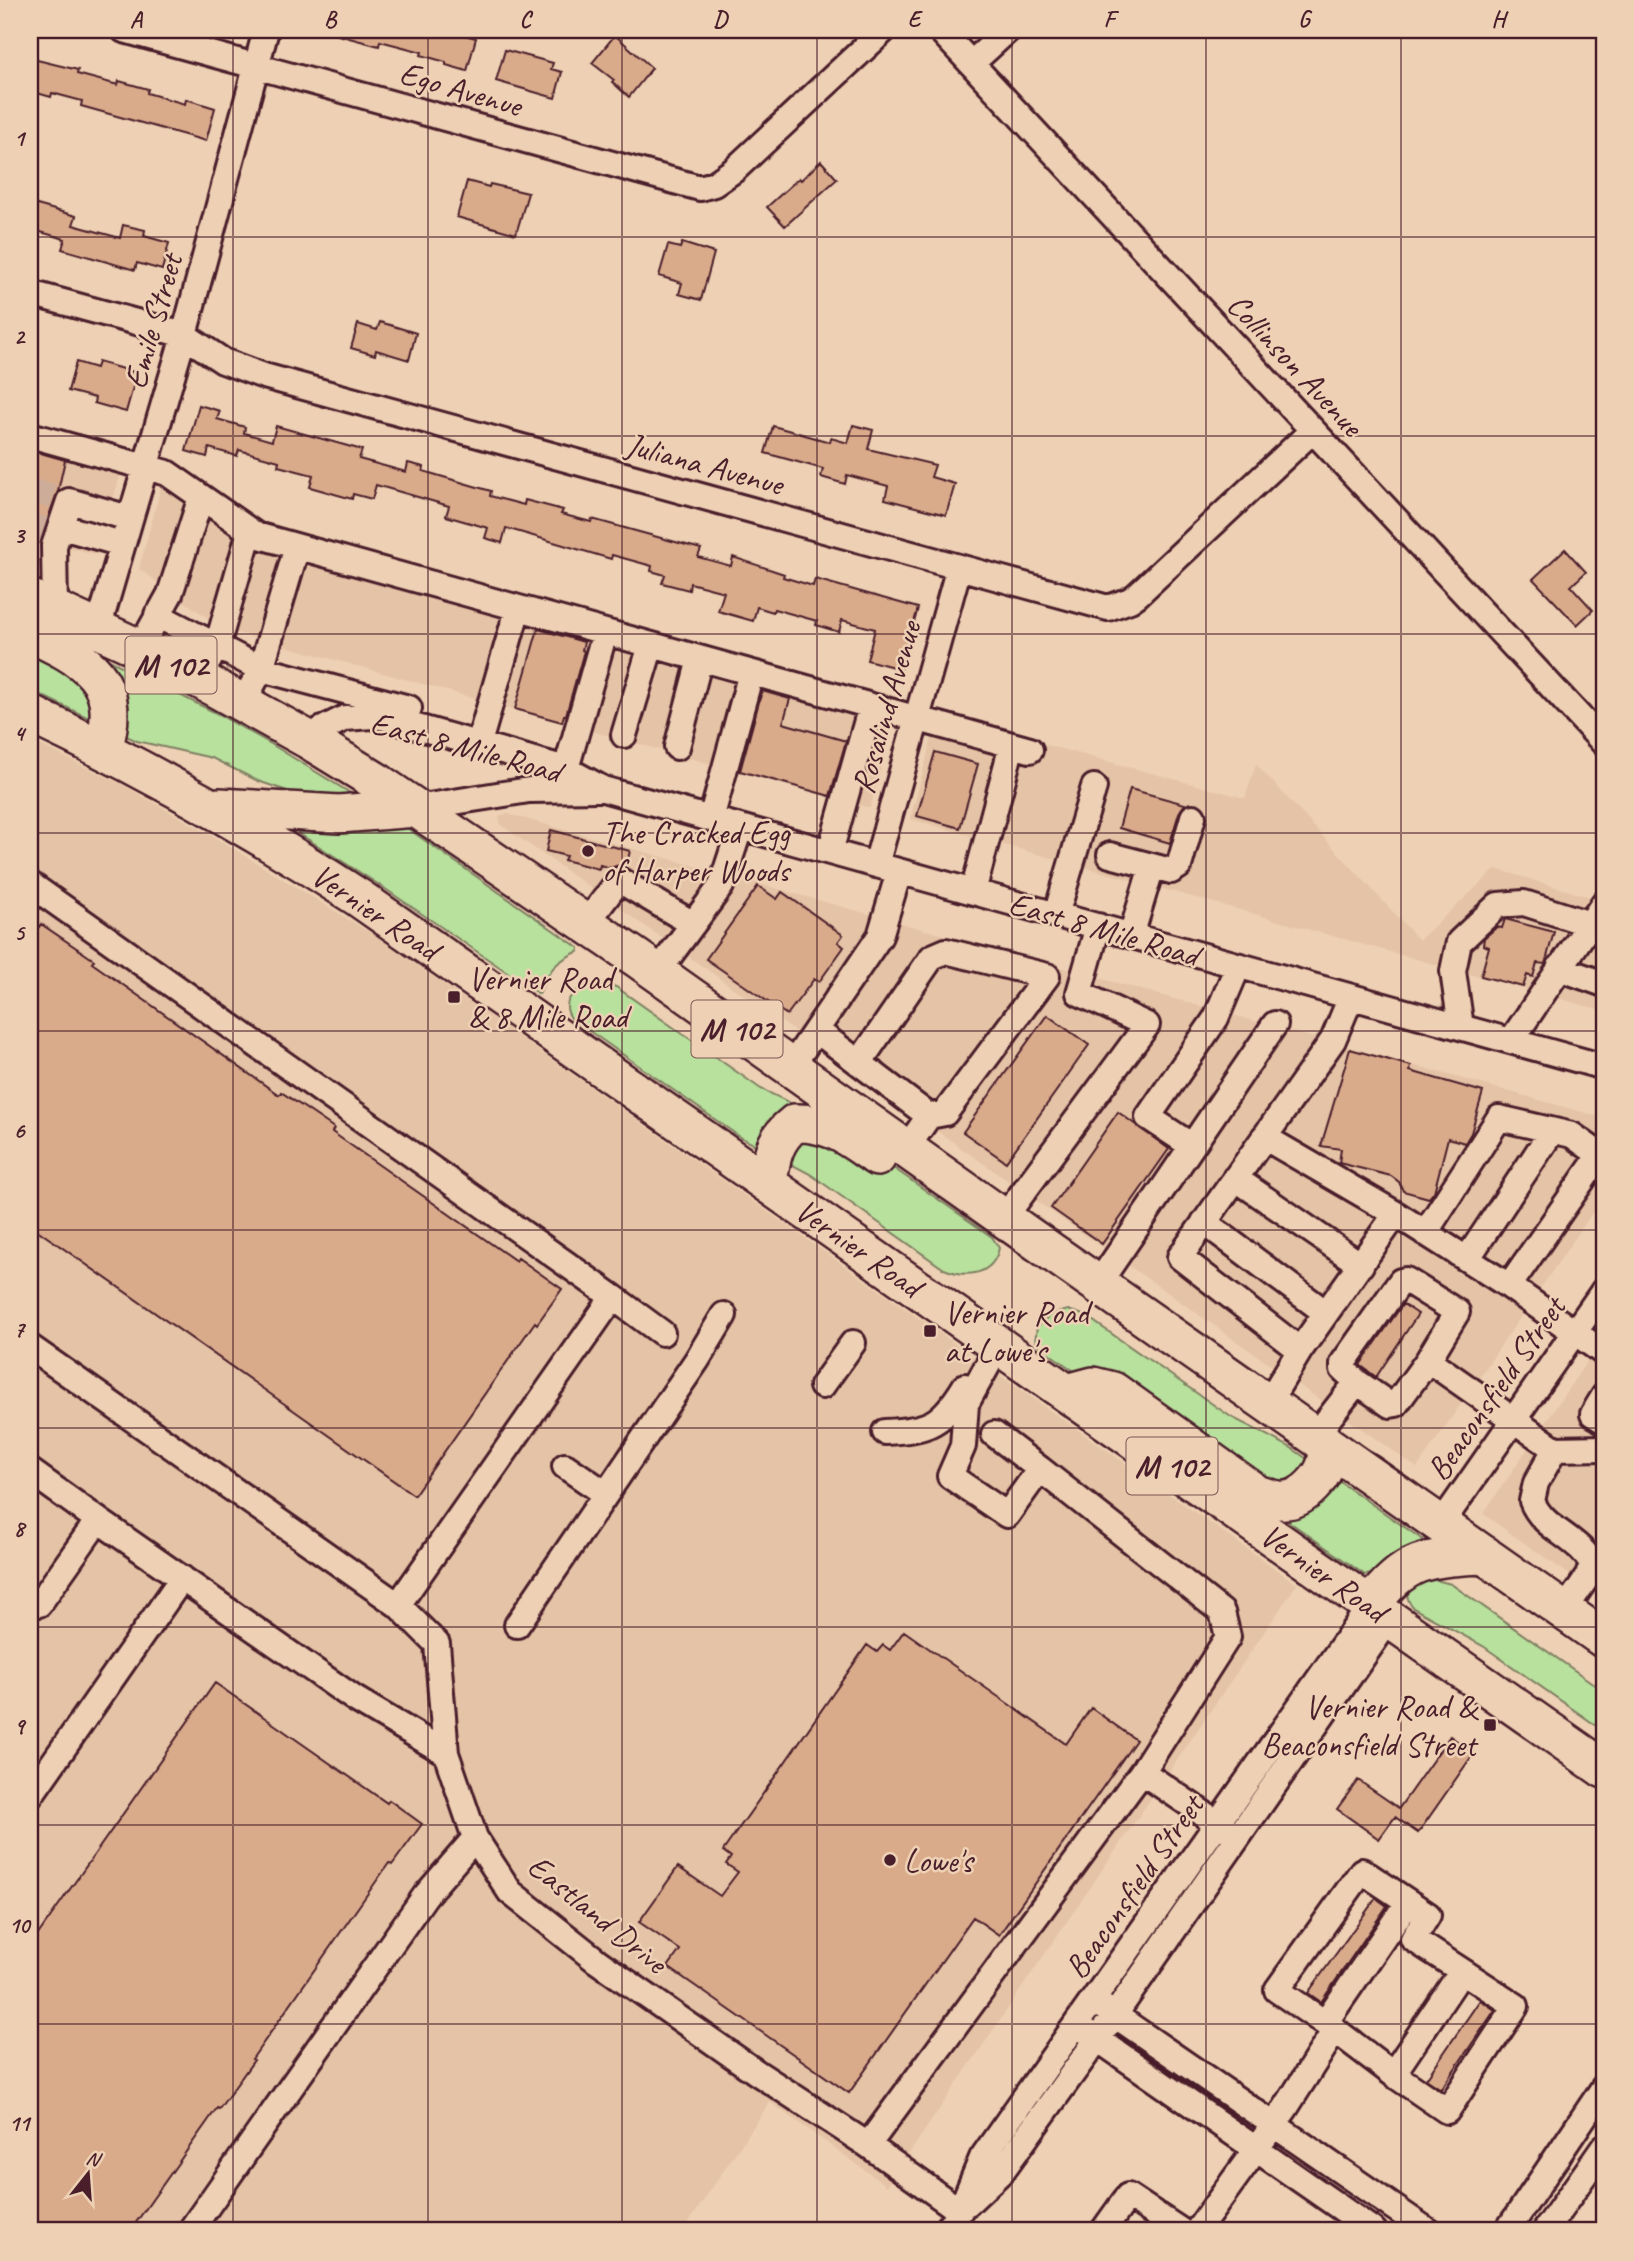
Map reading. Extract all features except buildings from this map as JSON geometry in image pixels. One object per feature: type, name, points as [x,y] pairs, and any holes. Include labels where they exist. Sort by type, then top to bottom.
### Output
[{"type":"highway","name":"M 102","points":[[38,614],[98,629],[141,649],[309,740],[416,808],[657,973],[1604,1639]]},
{"type":"highway","points":[[38,614],[92,669],[99,680],[109,707],[110,721],[103,749]]},
{"type":"highway","name":"M 102","points":[[30,714],[103,749],[211,807]]},
{"type":"highway","points":[[211,807],[340,814],[416,808]]},
{"type":"highway","name":"Vernier Road","points":[[211,807],[359,898],[1604,1769]]},
{"type":"highway","points":[[768,1183],[772,1153],[780,1137],[795,1122],[816,1122],[843,1134],[990,1235],[1015,1226]]},
{"type":"highway","points":[[1068,1393],[1093,1385],[1113,1391],[1257,1494],[1270,1499],[1287,1501],[1298,1498],[1310,1487],[1325,1467],[1328,1455],[1320,1439]]},
{"type":"highway","points":[[1380,1612],[1384,1587],[1407,1568],[1434,1559],[1485,1555]]},
{"type":"street","name":"Ego Avenue","points":[[124,30],[700,188],[715,184],[734,170],[884,30]]},
{"type":"street","name":"Emile Street","points":[[98,629],[184,335],[266,30]]},
{"type":"street","name":"Collinson Avenue","points":[[940,30],[1604,743]]},
{"type":"street","points":[[972,63],[1008,30]]},
{"type":"street","name":"Juliana Avenue","points":[[30,293],[184,335],[223,361],[264,376],[1108,608],[1137,595],[1312,431]]},
{"type":"street","points":[[30,435],[167,473],[256,535],[1021,748],[974,892]]},
{"type":"street","points":[[141,649],[170,594],[201,497]]},
{"type":"street","points":[[61,517],[129,518]]},
{"type":"street","points":[[61,517],[122,544]]},
{"type":"street","points":[[38,614],[61,517]]},
{"type":"street","points":[[199,679],[217,646],[250,531]]},
{"type":"street","points":[[243,702],[261,668],[297,547]]},
{"type":"street","name":"Rosalind Avenue","points":[[876,865],[959,567]]},
{"type":"street","points":[[158,615],[261,668],[481,736],[518,608]]},
{"type":"street","points":[[566,769],[605,632]]},
{"type":"street","points":[[624,734],[651,645]]},
{"type":"street","points":[[677,747],[700,659]]},
{"type":"street","points":[[711,819],[751,673]]},
{"type":"street","points":[[830,852],[871,706]]},
{"type":"street","name":"East 8 Mile Road","points":[[309,740],[345,718],[372,716],[481,736],[566,769],[603,789],[1604,1067]]},
{"type":"street","points":[[1056,915],[1094,787]]},
{"type":"street","name":"East 8 Mile Road","points":[[416,808],[530,790],[603,789]]},
{"type":"street","points":[[1111,855],[1171,871],[1179,866],[1193,817]]},
{"type":"street","points":[[657,973],[721,886],[740,828]]},
{"type":"street","points":[[1131,936],[1152,866]]},
{"type":"street","points":[[791,1067],[880,936],[900,872]]},
{"type":"street","points":[[586,924],[619,880],[693,924]]},
{"type":"street","points":[[30,884],[662,1334]]},
{"type":"street","points":[[1461,1027],[1453,971],[1459,942],[1498,905],[1524,903],[1597,929]]},
{"type":"street","points":[[1511,1041],[1559,968],[1597,929],[1604,903]]},
{"type":"street","points":[[1015,1226],[1147,1025],[1079,993],[1098,926]]},
{"type":"street","points":[[859,1063],[932,957],[946,951],[1047,976],[946,1113],[929,1116],[906,1149]]},
{"type":"street","points":[[1192,1146],[1148,1117],[1216,1018],[1238,966]]},
{"type":"street","points":[[1559,968],[1604,985]]},
{"type":"street","points":[[1300,1350],[1180,1256],[1333,1040],[1351,997]]},
{"type":"street","points":[[1098,1284],[1275,1024]]},
{"type":"street","points":[[816,1030],[929,1116]]},
{"type":"street","points":[[1425,1233],[1499,1118],[1572,1135],[1600,1155],[1509,1286]]},
{"type":"street","points":[[1467,1259],[1552,1130]]},
{"type":"street","points":[[1264,1137],[1467,1259],[1604,1353]]},
{"type":"street","points":[[1235,1178],[1361,1265]]},
{"type":"street","points":[[1268,1403],[1300,1350],[1396,1214]]},
{"type":"street","points":[[1204,1222],[1326,1313]]},
{"type":"street","points":[[1403,1280],[1457,1312],[1428,1360],[1394,1405],[1357,1382],[1343,1369],[1343,1363],[1403,1280]]},
{"type":"street","name":"Beaconsfield Street","points":[[1441,1524],[1604,1290]]},
{"type":"street","points":[[398,1605],[612,1297]]},
{"type":"street","points":[[517,1625],[724,1315]]},
{"type":"street","points":[[822,1386],[853,1343]]},
{"type":"street","points":[[885,1432],[917,1429],[939,1421],[951,1409],[976,1370],[999,1345]]},
{"type":"street","points":[[999,1345],[966,1404],[963,1446],[950,1476],[1007,1515],[1040,1469]]},
{"type":"street","name":"Eastland Drive","points":[[30,1347],[398,1605],[437,1644],[446,1753],[475,1838],[510,1892],[597,1961],[960,2211]]},
{"type":"street","points":[[1428,1360],[1555,1449],[1604,1448]]},
{"type":"street","points":[[1320,1439],[1357,1382]]},
{"type":"street","points":[[1604,1396],[1593,1414],[1604,1421]]},
{"type":"street","points":[[868,2146],[1142,1772],[1227,1637],[1222,1612],[994,1434]]},
{"type":"street","points":[[1555,1449],[1536,1483],[1532,1501],[1542,1518],[1598,1565],[1564,1611]]},
{"type":"street","points":[[565,1466],[606,1494]]},
{"type":"street","points":[[30,1471],[355,1699],[446,1753]]},
{"type":"street","points":[[33,1607],[98,1520]]},
{"type":"street","points":[[30,1796],[182,1578]]},
{"type":"street","name":"Beaconsfield Street","points":[[946,2231],[960,2211],[982,2158],[1049,2084],[1380,1612]]},
{"type":"street","points":[[1142,1772],[1228,1830]]},
{"type":"street","points":[[190,2231],[425,1896],[475,1838]]},
{"type":"street","points":[[1362,1871],[1408,1902],[1428,1915],[1413,1938],[1516,2006],[1447,2110],[1277,1990],[1362,1871]]},
{"type":"street","points":[[1102,2231],[1128,2196],[1195,2231],[1274,2125],[1330,2027],[1408,1902]]},
{"type":"street","points":[[1393,2074],[1462,1971]]},
{"type":"street","points":[[1104,2008],[1428,2231]]},
{"type":"street","points":[[1086,2032],[1374,2231]]},
{"type":"street","points":[[1507,2231],[1604,2087]]},
{"type":"street","points":[[1545,2231],[1604,2147]]},
{"type":"shaded area","points":[[30,425],[127,452],[97,555],[30,537]]},
{"type":"shaded area","points":[[167,464],[257,527],[898,705],[870,808],[223,629],[139,569]]},
{"type":"shaded area","points":[[938,716],[1245,798],[1256,764],[1419,940],[1496,869],[1597,899],[1604,888],[1604,1011],[910,819]]},
{"type":"shaded area","points":[[30,740],[123,785],[221,841],[374,935],[1297,1584],[887,2186],[770,2102],[683,2231],[30,2231]]},
{"type":"shaded area","points":[[508,814],[1604,1118],[1604,1196],[1417,1468],[501,825],[499,818]]},
{"type":"shaded area","points":[[1604,1336],[1604,1599],[1483,1514]]},
{"type":"green space","points":[[30,643],[84,672],[95,721],[30,690]]},
{"type":"green space","points":[[83,647],[216,713],[355,796],[293,793],[258,781],[212,758],[137,741],[124,735]]},
{"type":"green space","points":[[404,826],[579,948],[579,951],[553,968],[539,994],[298,833],[297,829]]},
{"type":"green space","points":[[597,982],[616,987],[761,1089],[822,1118],[992,1237],[999,1248],[996,1257],[985,1269],[978,1272],[969,1274],[944,1269],[810,1174],[740,1137],[571,1018],[567,1005],[569,999],[578,990]]},
{"type":"green space","points":[[1068,1310],[1086,1316],[1231,1417],[1290,1447],[1426,1542],[1393,1556],[1374,1574],[1365,1575],[1040,1347],[1035,1341],[1037,1327],[1050,1315]]},
{"type":"green space","points":[[1432,1579],[1451,1584],[1604,1691],[1604,1731],[1483,1646],[1413,1608],[1408,1591],[1415,1584]]},
{"type":"tunnel","points":[[30,490],[62,499]]},
{"type":"tunnel","points":[[30,525],[52,531]]},
{"type":"place","name":"The Cracked Egg of Harper Woods","points":[[588,851]]},
{"type":"place","name":"Vernier Road & 8 Mile Road","points":[[454,997]]},
{"type":"place","name":"Vernier Road at Lowe's","points":[[930,1331]]},
{"type":"place","name":"Vernier Road & Beaconsfield Street","points":[[1490,1725]]},
{"type":"place","name":"Lowe's","points":[[890,1860]]}]
